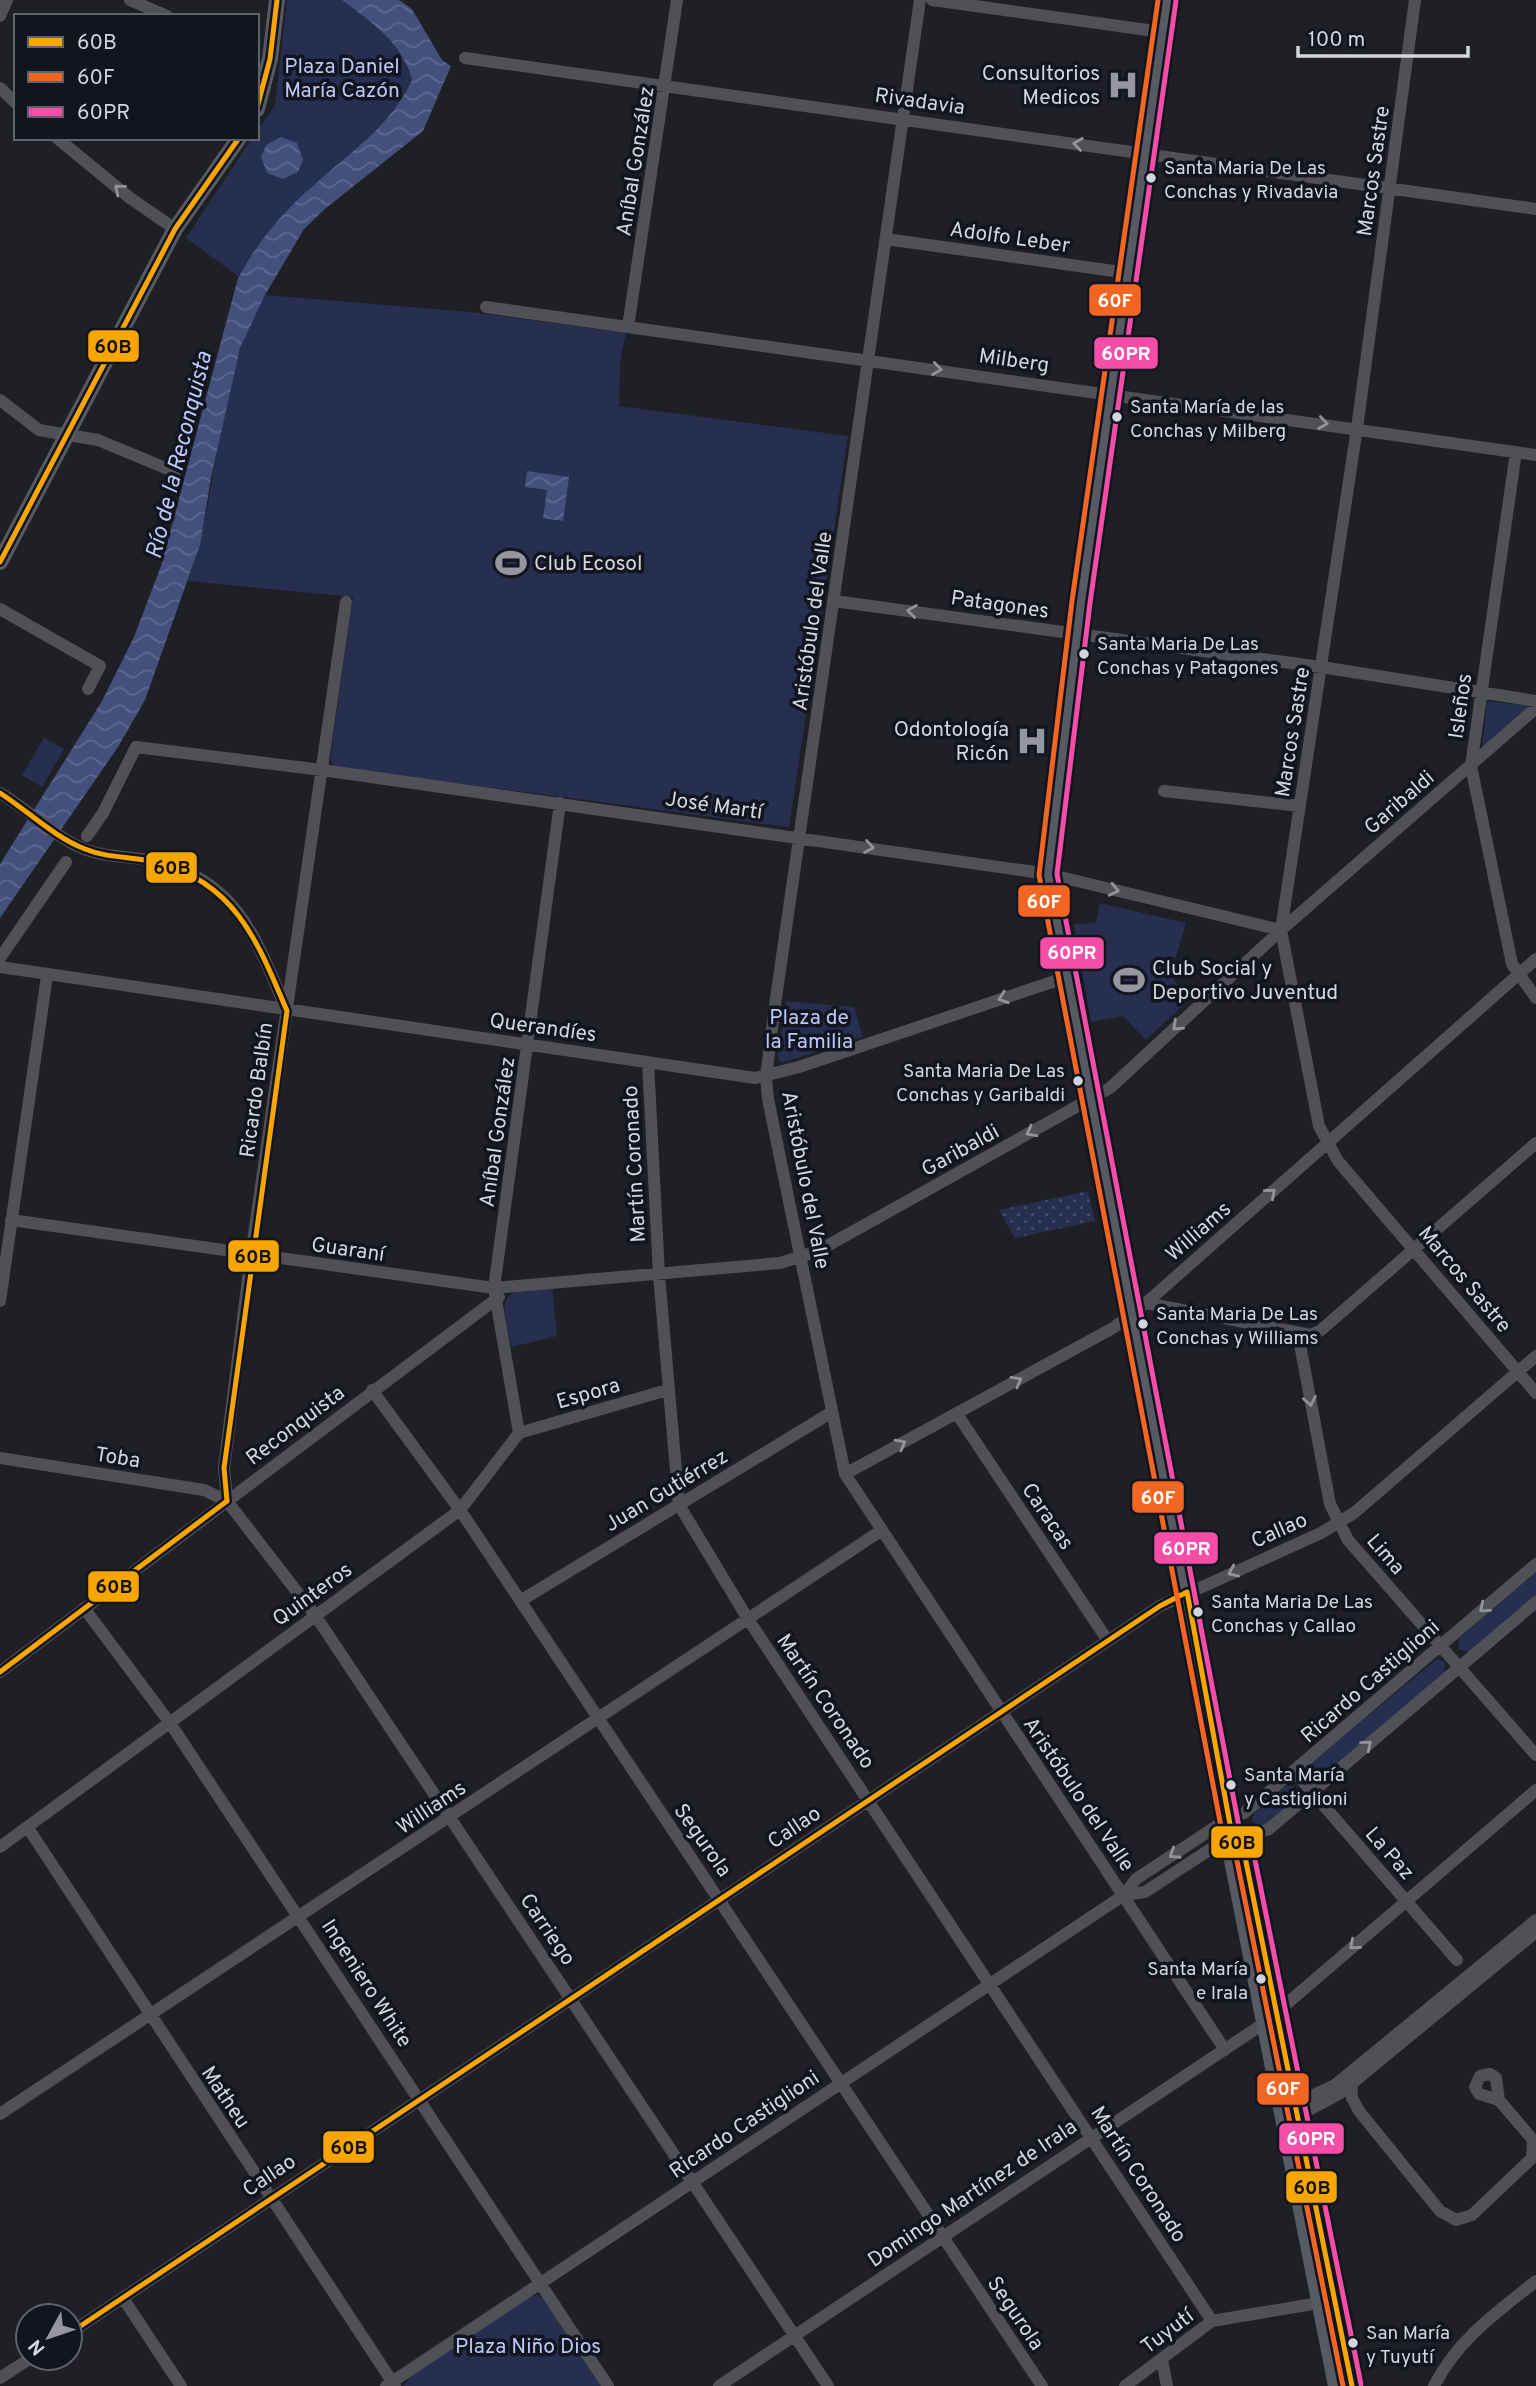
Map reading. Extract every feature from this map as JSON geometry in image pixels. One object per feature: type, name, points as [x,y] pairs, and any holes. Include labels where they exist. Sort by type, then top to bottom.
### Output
[{"type":"main road","points":[[259,92],[263,57],[277,0]]},
{"type":"main road","points":[[1167,0],[1077,633],[1048,874],[1090,1099],[1140,1307],[1187,1592],[1233,1835],[1231,1855],[1336,2386]]},
{"type":"main road","points":[[0,562],[175,229],[238,140]]},
{"type":"main road","points":[[1233,1835],[1244,1852],[1352,2386]]},
{"type":"street","points":[[0,16],[7,0]]},
{"type":"street","points":[[130,0],[162,14]]},
{"type":"street","name":"Aníbal González","points":[[628,327],[677,0]]},
{"type":"street","name":"Aristóbulo del Valle","points":[[920,0],[766,1077],[845,1474],[1225,2050]]},
{"type":"street","points":[[932,0],[1162,32]]},
{"type":"street","name":"Marcos Sastre","points":[[1415,0],[1357,428],[1281,930],[1319,1126],[1328,1143],[1338,1161],[1536,1394]]},
{"type":"street","name":"Rivadavia","points":[[465,58],[1536,209]]},
{"type":"street","points":[[0,88],[14,101]]},
{"type":"street","points":[[59,140],[130,198],[175,229]]},
{"type":"street","name":"Adolfo Leber","points":[[886,239],[1128,272]]},
{"type":"street","name":"Milberg","points":[[486,307],[1536,454]]},
{"type":"street","points":[[0,400],[39,430],[98,440],[175,472]]},
{"type":"street","name":"Isleños","points":[[1516,452],[1471,766],[1512,964],[1517,975],[1536,998]]},
{"type":"street","name":"Patagones","points":[[834,601],[1321,667],[1536,701]]},
{"type":"street","name":"Ricardo Balbín","points":[[227,1501],[224,1468],[251,1255],[346,602]]},
{"type":"street","points":[[0,609],[100,666],[88,688]]},
{"type":"street","name":"Garibaldi","points":[[515,1288],[780,1263],[802,1257],[818,1251],[1110,1088],[1281,930],[1536,708]]},
{"type":"street","name":"José Martí","points":[[87,836],[103,813],[136,747],[560,803],[1048,874],[1281,930]]},
{"type":"street","points":[[1164,791],[1300,806]]},
{"type":"street","points":[[0,793],[74,844],[95,852],[156,861],[191,871],[210,882],[248,924],[287,1010]]},
{"type":"street","name":"Aníbal González","points":[[494,1294],[530,1044],[560,803]]},
{"type":"street","points":[[0,958],[66,862]]},
{"type":"street","name":"Williams","points":[[845,1474],[1113,1328],[1536,959]]},
{"type":"street","name":"Querandíes","points":[[0,967],[47,976],[766,1077],[1068,977]]},
{"type":"street","points":[[0,1301],[47,976]]},
{"type":"street","name":"Martín Coronado","points":[[648,1062],[667,1390],[679,1505],[748,1619],[1212,2321]]},
{"type":"street","points":[[1140,1307],[1311,1335],[1321,1330],[1536,1143]]},
{"type":"street","name":"Guaraní","points":[[11,1220],[494,1294],[515,1288]]},
{"type":"street","points":[[494,1294],[519,1433]]},
{"type":"street","name":"Reconquista","points":[[0,1672],[227,1501],[494,1294]]},
{"type":"street","name":"Lima","points":[[1298,1334],[1330,1504],[1349,1540],[1536,1755]]},
{"type":"street","name":"Callao","points":[[84,2324],[270,2197],[1160,1606],[1354,1513],[1536,1356]]},
{"type":"street","name":"Segurola","points":[[372,1390],[460,1510],[597,1720],[721,1899],[1042,2386]]},
{"type":"street","name":"Espora","points":[[519,1433],[667,1390]]},
{"type":"street","name":"Juan Gutiérrez","points":[[520,1601],[832,1412]]},
{"type":"street","name":"Caracas","points":[[957,1414],[1108,1641]]},
{"type":"street","name":"Quinteros","points":[[0,1847],[460,1510],[519,1433]]},
{"type":"street","name":"Toba","points":[[0,1458],[204,1490],[227,1501]]},
{"type":"street","name":"Carriego","points":[[227,1501],[315,1615],[828,2386]]},
{"type":"street","name":"Williams","points":[[0,2114],[882,1530]]},
{"type":"street","name":"Ricardo Castiglioni","points":[[391,2385],[1124,1895],[1136,1879],[1229,1818],[1244,1813],[1536,1564]]},
{"type":"street","name":"Ricardo Castiglioni","points":[[1124,1895],[1145,1892],[1233,1835],[1254,1834],[1269,1829],[1536,1602]]},
{"type":"street","name":"Ingeniero White","points":[[84,1608],[170,1723],[608,2386]]},
{"type":"street","name":"La Paz","points":[[1294,1771],[1457,1960]]},
{"type":"street","name":"Domingo Martínez de Irala","points":[[719,2386],[1264,2024],[1536,1790]]},
{"type":"street","name":"Matheu","points":[[28,1828],[391,2385]]},
{"type":"street","points":[[1351,2078],[1536,1920]]},
{"type":"street","points":[[1306,2105],[1351,2078],[1536,1932]]},
{"type":"street","points":[[1351,2078],[1352,2098],[1359,2111],[1448,2218],[1465,2220],[1532,2164],[1534,2140],[1499,2100]]},
{"type":"street","points":[[1434,2386],[1448,2360],[1468,2336],[1536,2281]]},
{"type":"street","points":[[123,2298],[181,2386]]},
{"type":"street","name":"Tuyutí","points":[[1125,2386],[1212,2321],[1319,2303]]},
{"type":"street","points":[[1162,2360],[1167,2386]]},
{"type":"green space","name":"Plaza Daniel María Cazón","points":[[287,0],[342,0],[373,23],[401,51],[412,80],[381,125],[282,216],[238,276],[186,238],[251,140],[259,140],[259,128],[275,105]]},
{"type":"green space","name":"Club Ecosol","points":[[265,295],[470,312],[626,333],[620,362],[619,406],[848,436],[789,827],[335,767],[330,759],[353,597],[188,581],[204,524],[232,378],[242,342]]},
{"type":"green space","points":[[1487,701],[1529,706],[1482,749]]},
{"type":"green space","points":[[44,738],[64,749],[42,787],[22,775]]},
{"type":"green space","name":"Club Social y Deportivo Juventud","points":[[1100,903],[1186,923],[1176,957],[1157,963],[1191,998],[1146,1040],[1123,1016],[1091,1022],[1074,925],[1096,922]]},
{"type":"green space","name":"Plaza de la Familia","points":[[786,1001],[854,1007],[863,1037],[781,1063],[778,1056]]},
{"type":"green space","points":[[1088,1191],[1095,1221],[1015,1238],[999,1210]]},
{"type":"green space","points":[[552,1286],[557,1336],[511,1347],[505,1316],[507,1299],[521,1290]]},
{"type":"green space","points":[[1536,1572],[1536,1597],[1471,1652],[1458,1649],[1459,1638]]},
{"type":"green space","points":[[1437,1659],[1445,1662],[1444,1674],[1319,1779],[1311,1777],[1308,1773],[1311,1763]]},
{"type":"green space","points":[[1286,1786],[1294,1786],[1299,1797],[1268,1826],[1258,1827],[1252,1820],[1255,1812]]},
{"type":"green space","name":"Plaza Niño Dios","points":[[538,2295],[545,2300],[601,2386],[404,2386],[410,2377],[529,2297]]},
{"type":"water","name":"Río de la Reconquista","points":[[342,0],[399,0],[412,9],[442,60],[451,66],[423,131],[326,208],[304,229],[265,295],[240,348],[211,478],[200,545],[145,700],[118,747],[0,918],[0,864],[102,701],[134,637],[161,566],[238,278],[253,253],[281,217],[381,125],[403,97],[412,80],[393,44],[375,25]]},
{"type":"water","points":[[281,137],[297,143],[303,160],[298,172],[283,179],[267,173],[261,157],[266,145]]},
{"type":"water","points":[[527,471],[569,477],[563,521],[543,518],[547,490],[525,487]]},
{"type":"transit line","name":"60B","points":[[259,100],[270,59],[277,0]]},
{"type":"transit line","name":"60F","points":[[1158,0],[1072,601],[1039,875],[1223,1837],[1236,1856],[1343,2386]]},
{"type":"transit line","name":"60PR","points":[[1176,1],[1090,603],[1057,874],[1240,1832],[1253,1850],[1361,2384]]},
{"type":"transit line","name":"60B","points":[[0,562],[175,229],[238,140]]},
{"type":"transit line","name":"60B","points":[[0,793],[52,831],[85,849],[160,863],[186,873],[208,886],[242,920],[266,962],[287,1011]]},
{"type":"transit line","name":"60B","points":[[227,1501],[224,1468],[287,1011]]},
{"type":"transit line","name":"60B","points":[[0,1672],[227,1501]]},
{"type":"transit line","name":"60B","points":[[1187,1592],[1232,1835],[1244,1852],[1352,2386]]},
{"type":"transit line","name":"60B","points":[[84,2324],[1160,1606],[1187,1592]]},
{"type":"place","name":"Consultorios Medicos","points":[[1123,85]]},
{"type":"place","name":"Santa Maria De Las Conchas y Rivadavia","points":[[1151,178]]},
{"type":"place","name":"Santa María de las Conchas y Milberg","points":[[1117,417]]},
{"type":"place","name":"Club Ecosol","points":[[511,563]]},
{"type":"place","name":"Santa Maria De Las Conchas y Patagones","points":[[1084,654]]},
{"type":"place","name":"Odontología Ricón","points":[[1032,741]]},
{"type":"place","name":"Club Social y Deportivo Juventud","points":[[1129,980]]},
{"type":"place","name":"Santa Maria De Las Conchas y Garibaldi","points":[[1078,1081]]},
{"type":"place","name":"Santa Maria De Las Conchas y Williams","points":[[1143,1324]]},
{"type":"place","name":"Santa Maria De Las Conchas y Callao","points":[[1198,1612]]},
{"type":"place","name":"Santa María y Castiglioni","points":[[1231,1785]]},
{"type":"place","name":"Santa María e Irala","points":[[1261,1979]]},
{"type":"place","name":"San María y Tuyutí","points":[[1353,2343]]}]
